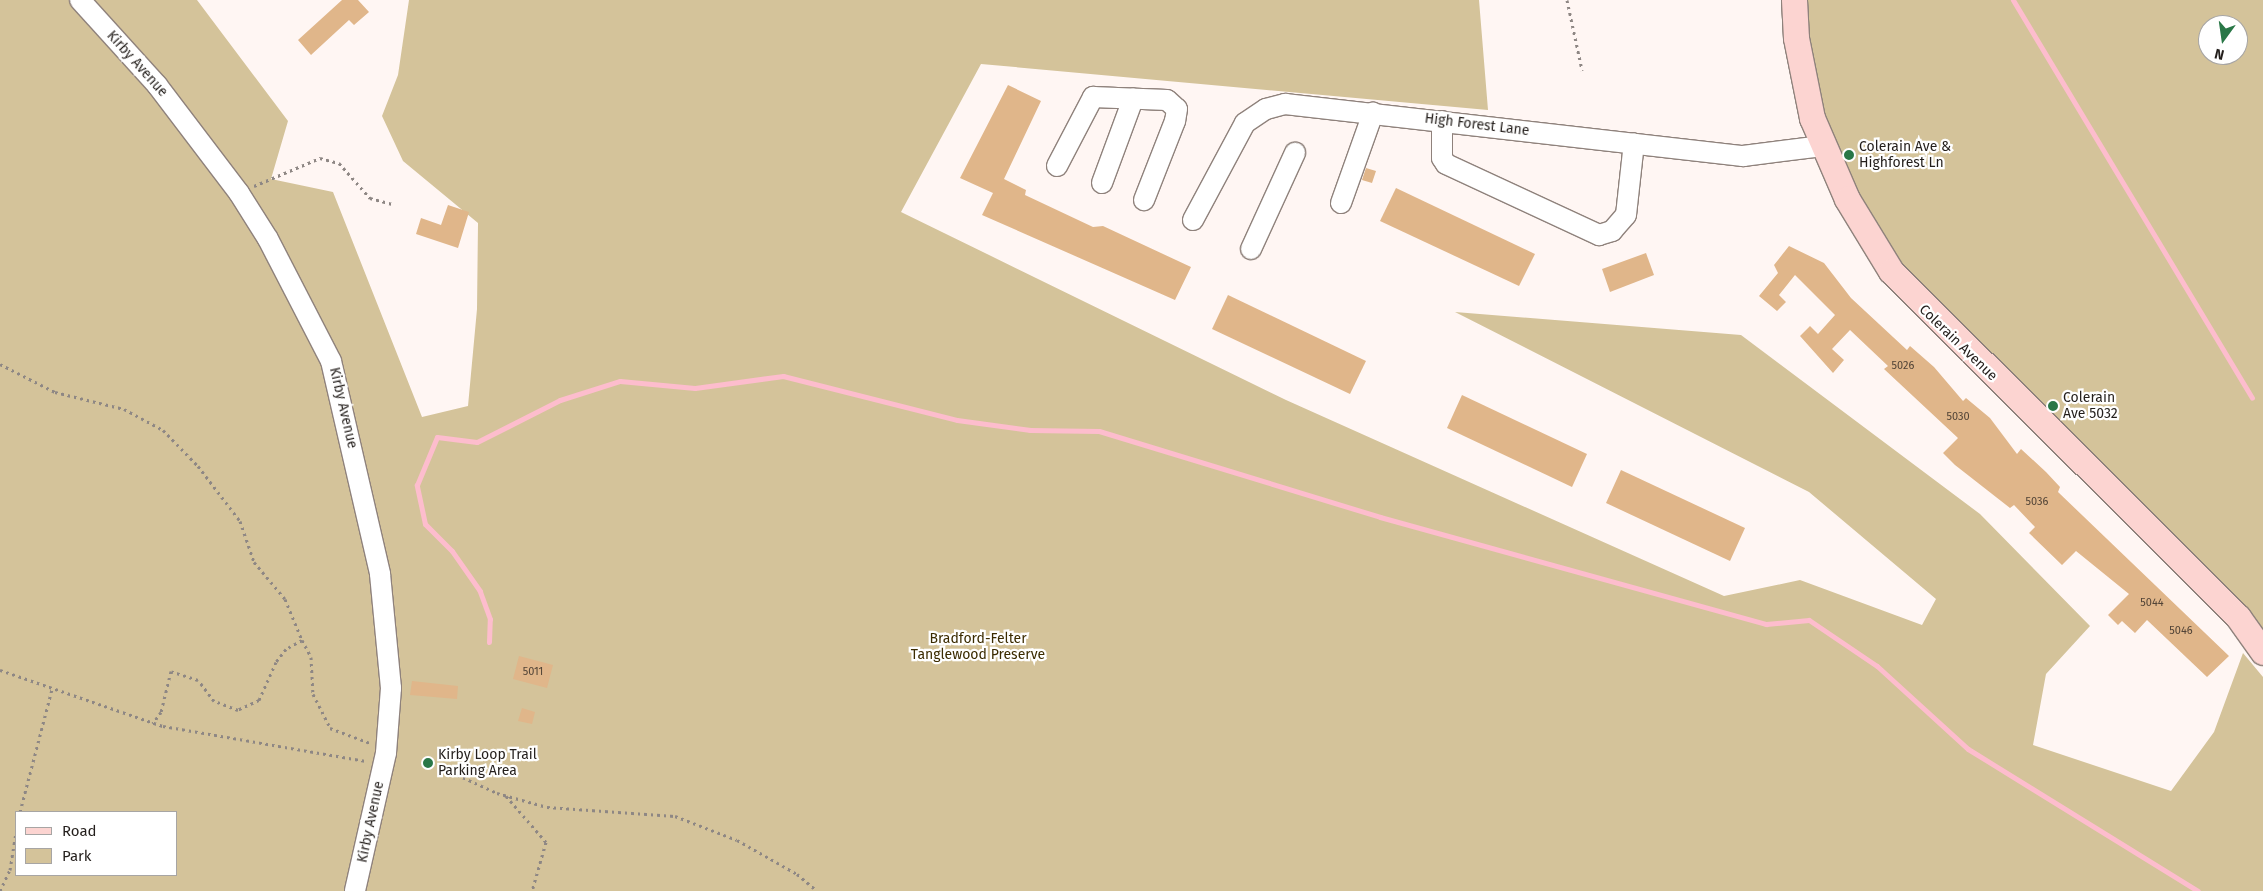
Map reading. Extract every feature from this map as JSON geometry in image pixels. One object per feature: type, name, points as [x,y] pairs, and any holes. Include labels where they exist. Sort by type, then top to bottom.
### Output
[{"type":"main road","name":"Colerain Avenue","points":[[1794,0],[1796,38],[1822,146],[1864,232],[1916,302],[2238,617],[2263,652]]},
{"type":"main road","name":"Colerain Avenue","points":[[2238,617],[2263,632]]},
{"type":"street","name":"Kirby Avenue","points":[[80,0],[157,85],[239,193],[301,299],[337,381],[388,627],[392,704],[383,768],[355,891]]},
{"type":"street","points":[[1057,166],[1093,97],[1168,100],[1177,109],[1144,200]]},
{"type":"street","points":[[1102,183],[1133,99]]},
{"type":"street","name":"High Forest Lane","points":[[1194,220],[1245,123],[1255,115],[1284,104],[1743,156],[1822,146]]},
{"type":"street","points":[[1341,204],[1373,113]]},
{"type":"street","points":[[1442,121],[1442,158],[1446,164],[1598,235],[1612,231],[1626,215],[1634,144]]},
{"type":"street","points":[[1251,249],[1295,153]]},
{"type":"path","points":[[1567,0],[1582,70]]},
{"type":"path","points":[[239,193],[320,158],[339,163],[370,198],[392,204]]},
{"type":"path","points":[[0,364],[54,392],[124,409],[163,430],[198,466],[240,521],[254,562],[285,599],[311,657],[313,694],[330,728],[368,741],[383,768]]},
{"type":"path","points":[[153,723],[161,712],[171,671],[198,680],[214,701],[238,710],[259,700],[276,662],[286,649],[302,640]]},
{"type":"path","points":[[0,670],[153,723],[309,750],[321,756],[363,760],[383,768]]},
{"type":"path","points":[[20,811],[52,689]]},
{"type":"path","points":[[451,772],[506,796],[547,807],[675,816],[737,840],[797,874],[817,891]]},
{"type":"path","points":[[506,796],[527,824],[545,838],[544,852],[532,891]]},
{"type":"path","points":[[0,891],[10,870],[15,840]]},
{"type":"green space","name":"Bradford-Felter Tanglewood Preserve","points":[[0,0],[197,0],[288,121],[271,179],[333,192],[422,417],[468,406],[477,309],[478,223],[403,161],[382,116],[398,75],[409,0],[1479,0],[1488,110],[981,64],[901,212],[1286,400],[1724,596],[1800,580],[1922,625],[1936,599],[1809,492],[1455,312],[1741,335],[1980,514],[2090,626],[2046,674],[2033,745],[2171,791],[2214,732],[2243,653],[2263,677],[2263,891],[0,891]]},
{"type":"green space","points":[[1794,0],[2263,0],[2263,632],[1916,302],[1822,146]]},
{"type":"building","points":[[342,0],[358,0],[369,12],[354,25],[349,20],[311,55],[298,40]]},
{"type":"building","points":[[1008,85],[1041,101],[1004,179],[1026,190],[1025,195],[1093,227],[1103,226],[1191,267],[1175,300],[982,215],[993,193],[960,178]]},
{"type":"building","points":[[1366,168],[1376,171],[1372,183],[1362,180]]},
{"type":"building","points":[[1396,188],[1535,254],[1519,286],[1380,221]]},
{"type":"building","points":[[448,205],[469,212],[458,248],[416,234],[421,218],[441,225]]},
{"type":"building","points":[[1789,246],[1824,263],[1851,298],[1907,350],[1910,346],[1934,367],[1963,401],[1966,398],[1990,418],[2017,454],[2021,449],[2046,472],[2060,487],[2058,492],[2229,656],[2207,677],[2147,620],[2135,633],[2122,621],[2118,625],[2108,615],[2129,594],[2076,551],[2062,565],[2029,533],[2035,527],[2014,505],[2010,508],[1955,465],[1943,453],[1958,438],[1884,369],[1888,366],[1850,330],[1832,349],[1844,360],[1833,373],[1800,336],[1810,326],[1818,334],[1835,315],[1795,275],[1779,295],[1786,302],[1777,311],[1759,296],[1778,273],[1774,265]]},
{"type":"building","points":[[1646,253],[1654,275],[1610,292],[1602,269]]},
{"type":"building","points":[[1228,295],[1366,361],[1350,394],[1212,329]]},
{"type":"building","points":[[1462,395],[1587,454],[1572,487],[1447,428]]},
{"type":"building","points":[[1621,470],[1745,528],[1730,561],[1606,503]]},
{"type":"building","points":[[519,656],[553,665],[547,688],[513,679]]},
{"type":"building","points":[[412,681],[458,686],[457,699],[410,695]]},
{"type":"building","points":[[522,708],[535,712],[532,724],[518,721]]},
{"type":"waterway","points":[[2013,0],[2252,398]]},
{"type":"waterway","points":[[489,642],[490,619],[480,591],[452,551],[425,524],[417,485],[437,437],[477,442],[560,400],[620,381],[695,388],[783,376],[957,420],[1030,430],[1099,431],[1380,517],[1766,624],[1809,620],[1877,666],[1968,749],[2198,891]]},
{"type":"place","name":"Colerain Ave & Highforest Ln","points":[[1849,155]]},
{"type":"place","name":"Colerain Ave 5032","points":[[2053,406]]},
{"type":"place","name":"Kirby Loop Trail Parking Area","points":[[428,763]]}]
